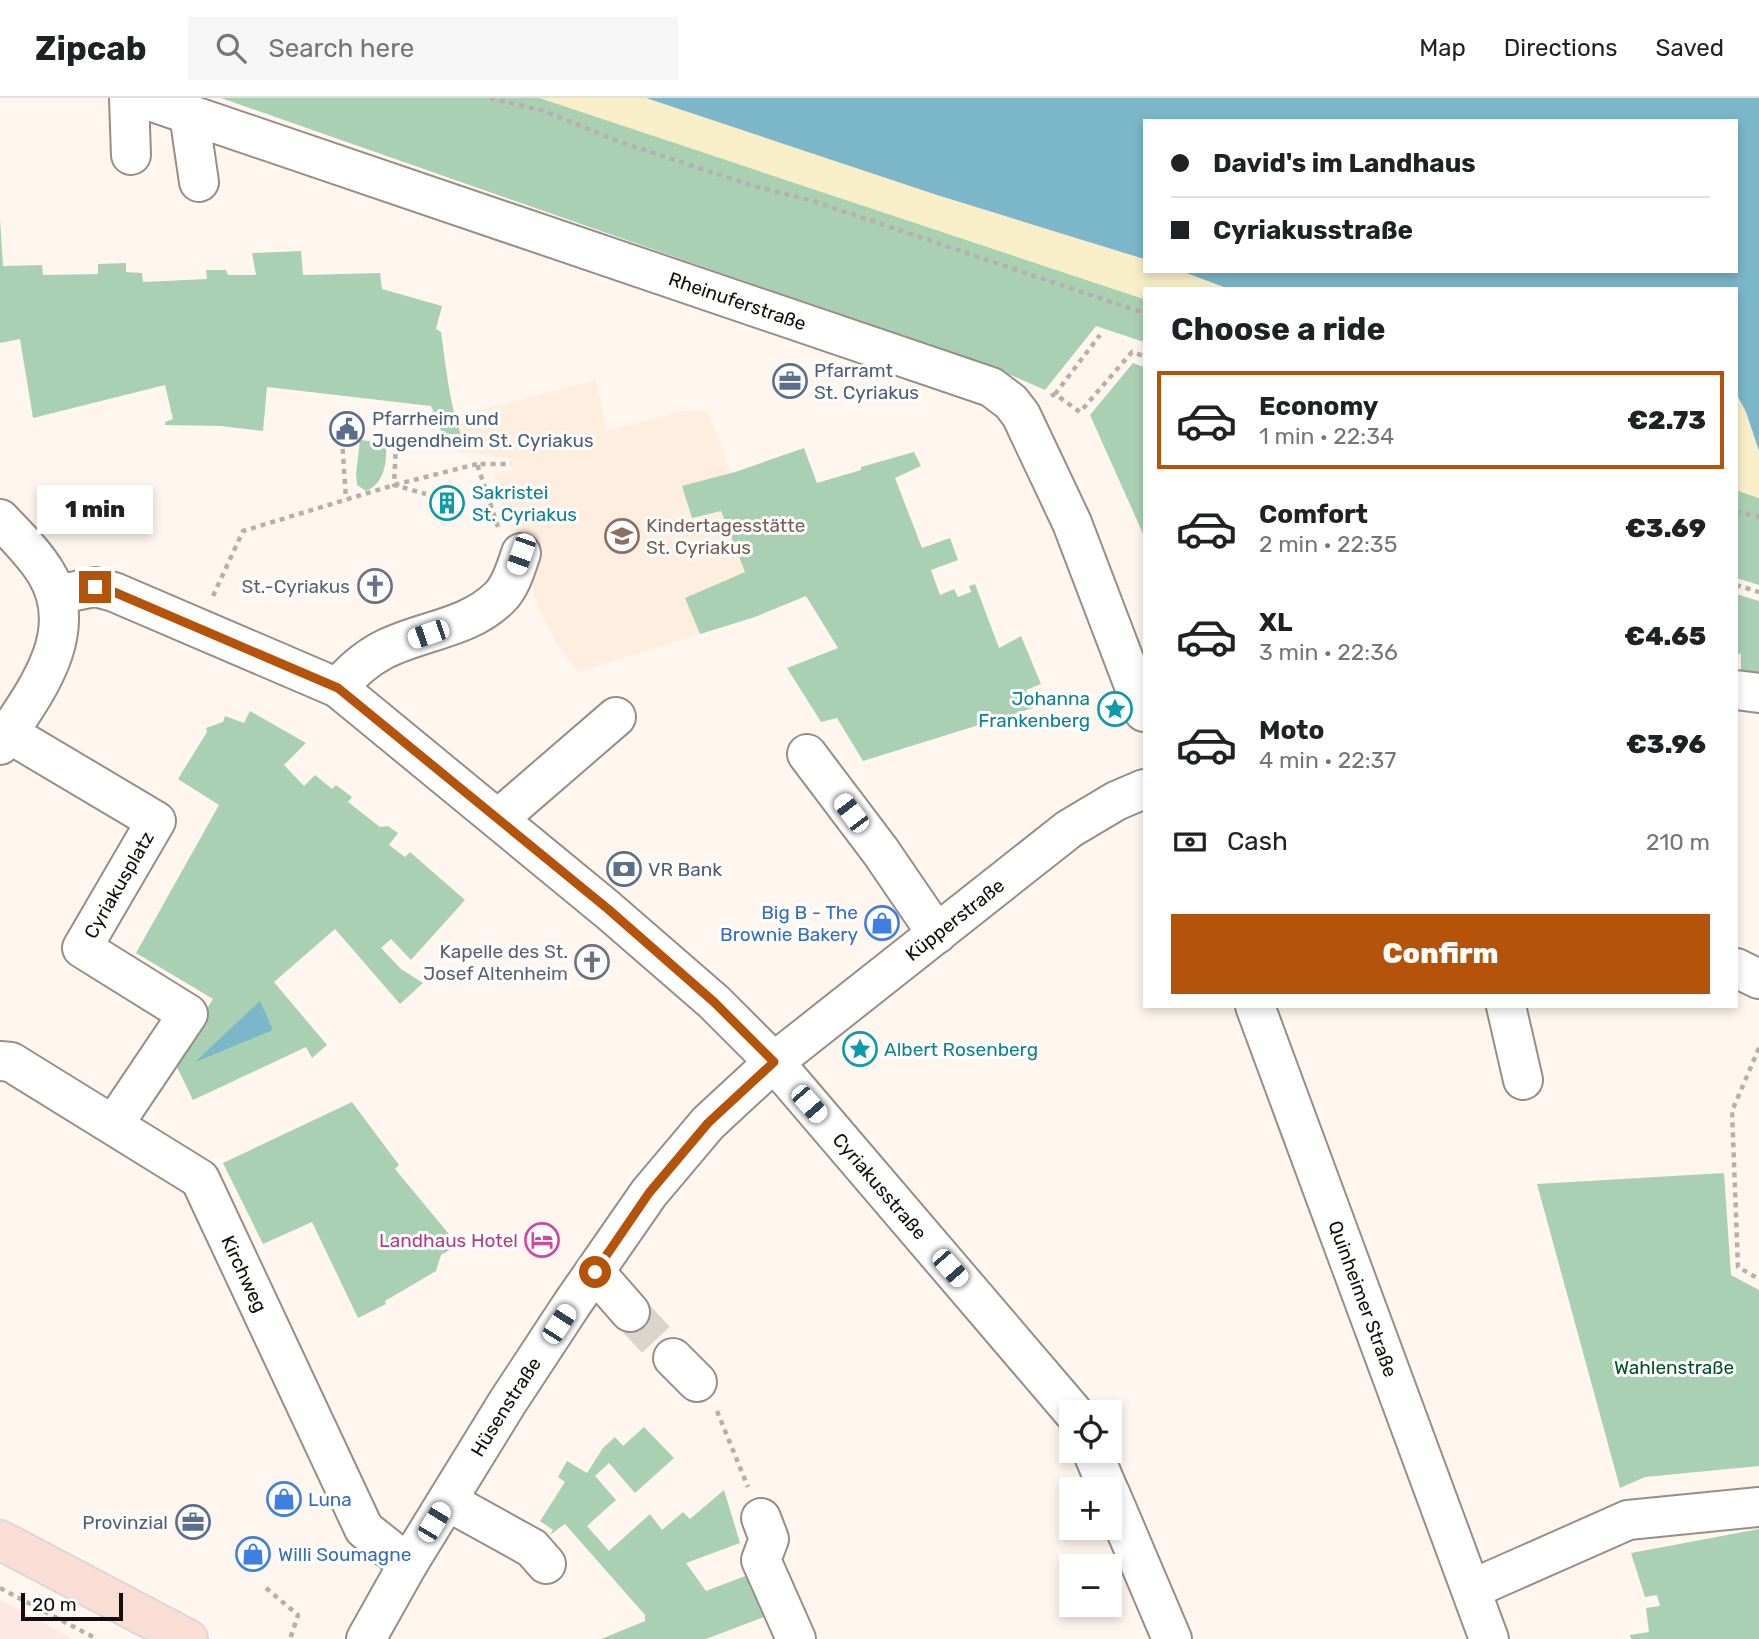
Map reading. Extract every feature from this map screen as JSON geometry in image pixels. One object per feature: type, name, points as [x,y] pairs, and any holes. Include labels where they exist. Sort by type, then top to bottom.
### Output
[{"type":"main road","points":[[0,1540],[188,1639]]},
{"type":"street","points":[[129,98],[131,155]]},
{"type":"street","name":"Rheinuferstraße","points":[[141,98],[991,387],[1011,402],[1021,415],[1072,523],[1143,709]]},
{"type":"street","points":[[189,114],[199,181]]},
{"type":"street","points":[[0,519],[47,574],[56,595]]},
{"type":"street","points":[[338,688],[351,672],[383,650],[472,619],[502,596],[517,565]]},
{"type":"street","name":"Cyriakusstraße","points":[[56,595],[95,587],[114,592],[338,688],[608,909],[714,1002],[774,1062],[1063,1400]]},
{"type":"street","name":"Cyriakusplatz","points":[[56,595],[59,621],[57,646],[46,676],[4,739],[156,821],[82,948],[188,1014],[114,1124]]},
{"type":"street","points":[[1738,690],[1759,692]]},
{"type":"street","points":[[498,819],[617,717]]},
{"type":"street","points":[[807,754],[881,852],[937,934]]},
{"type":"street","name":"Küpperstraße","points":[[774,1062],[1069,829],[1116,801],[1143,789]]},
{"type":"street","points":[[1738,969],[1759,979]]},
{"type":"street","name":"Quinheimer Straße","points":[[1256,1008],[1489,1639]]},
{"type":"street","points":[[1506,1008],[1523,1080]]},
{"type":"street","name":"Kirchweg","points":[[0,1061],[11,1062],[200,1179],[364,1530],[408,1564]]},
{"type":"street","name":"Hüsenstraße","points":[[366,1639],[408,1564],[507,1403],[649,1193],[708,1123],[774,1062]]},
{"type":"street","points":[[595,1272],[630,1312]]},
{"type":"street","points":[[447,1501],[533,1548],[546,1563]]},
{"type":"street","points":[[1472,1588],[1628,1520],[1759,1507]]},
{"type":"street","points":[[761,1518],[769,1539],[761,1560],[796,1639]]},
{"type":"street","points":[[1122,1522],[1172,1639]]},
{"type":"path","points":[[490,98],[544,111],[620,142],[754,186],[813,201],[1143,313]]},
{"type":"path","points":[[1021,415],[1055,394],[1100,335]]},
{"type":"path","points":[[1055,394],[1080,412],[1132,352],[1143,356]]},
{"type":"path","points":[[342,439],[346,499]]},
{"type":"path","points":[[394,485],[396,444]]},
{"type":"path","points":[[198,629],[243,531],[394,485],[477,464],[511,464]]},
{"type":"path","points":[[477,464],[517,565]]},
{"type":"path","points":[[394,485],[426,494]]},
{"type":"path","points":[[1738,512],[1759,517]]},
{"type":"path","points":[[1738,586],[1759,592]]},
{"type":"path","points":[[1759,1048],[1732,1111],[1738,1267],[1759,1279]]},
{"type":"path","points":[[694,1381],[761,1518]]},
{"type":"path","points":[[0,1588],[97,1639]]},
{"type":"path","points":[[266,1588],[298,1615],[290,1639]]},
{"type":"shaded area","name":"Kindertagesstätte St. Cyriakus","points":[[596,380],[607,431],[683,411],[708,411],[731,473],[682,487],[721,510],[746,573],[755,617],[578,672],[557,644],[537,605],[531,577],[504,513],[494,474],[513,470],[509,458],[458,452],[461,435],[454,417]]},
{"type":"shaded area","points":[[0,1600],[73,1639],[0,1639]]},
{"type":"green space","points":[[221,98],[540,98],[1143,299],[1143,342],[1096,326],[1045,390],[1006,373]]},
{"type":"green space","points":[[0,218],[3,266],[42,265],[43,275],[98,274],[98,264],[126,263],[126,272],[142,273],[143,282],[207,279],[206,270],[226,270],[228,275],[256,275],[252,253],[301,251],[303,275],[380,273],[382,289],[442,306],[436,329],[441,332],[451,397],[461,435],[442,433],[431,406],[267,387],[263,431],[221,426],[165,425],[165,422],[173,419],[165,385],[33,418],[20,339],[0,343]]},
{"type":"green space","points":[[1133,363],[1143,367],[1143,534],[1090,415]]},
{"type":"green space","points":[[360,440],[386,443],[381,477],[366,491],[357,485]]},
{"type":"green space","points":[[804,448],[817,483],[914,452],[921,466],[895,478],[922,548],[950,538],[958,560],[931,570],[940,595],[954,589],[958,597],[971,592],[969,586],[975,584],[999,648],[1021,636],[1041,684],[1026,690],[1033,708],[863,761],[837,718],[821,722],[787,668],[838,648],[806,596],[755,617],[700,634],[685,598],[745,572],[721,511],[692,518],[682,486],[735,472]]},
{"type":"green space","points":[[1738,491],[1759,498],[1759,585],[1738,579]]},
{"type":"green space","points":[[1738,595],[1759,601],[1759,679],[1741,676],[1741,654],[1738,653]]},
{"type":"green space","points":[[250,711],[306,743],[284,765],[304,786],[315,775],[332,789],[336,785],[352,797],[348,802],[380,827],[388,826],[398,833],[389,845],[405,857],[410,852],[465,900],[411,960],[391,939],[381,948],[401,969],[423,983],[400,1004],[335,929],[274,982],[327,1045],[312,1058],[306,1047],[193,1100],[174,1061],[213,999],[136,953],[219,805],[178,779],[207,732],[206,728],[223,722],[225,716],[244,723]]},
{"type":"green space","points":[[352,1102],[399,1165],[395,1169],[458,1245],[441,1255],[436,1271],[385,1301],[386,1304],[358,1318],[312,1222],[263,1244],[223,1163]]},
{"type":"green space","name":"Wahlenstraße","points":[[1724,1173],[1731,1275],[1759,1290],[1759,1466],[1645,1477],[1620,1488],[1537,1184]]},
{"type":"green space","points":[[644,1427],[674,1458],[635,1493],[609,1463],[595,1476],[616,1500],[587,1526],[609,1551],[650,1514],[662,1530],[683,1512],[690,1519],[724,1490],[740,1543],[686,1563],[706,1591],[753,1573],[769,1615],[706,1639],[601,1639],[645,1621],[645,1615],[565,1524],[550,1535],[553,1530],[540,1521],[565,1482],[558,1477],[567,1461],[587,1473],[603,1448],[615,1437],[623,1446]]},
{"type":"green space","points":[[1759,1529],[1759,1639],[1631,1639],[1630,1635],[1649,1632],[1646,1608],[1660,1606],[1657,1595],[1645,1597],[1631,1553]]},
{"type":"sand","points":[[540,98],[646,98],[937,195],[1143,259],[1143,273],[1186,273],[1224,287],[1143,287],[1143,299]]},
{"type":"sand","points":[[1738,397],[1759,451],[1759,498],[1738,491]]},
{"type":"water","points":[[646,98],[1759,98],[1759,451],[1738,397],[1738,287],[1224,287],[1186,273],[1738,273],[1738,119],[1143,119],[1143,259],[937,195]]},
{"type":"water","points":[[260,1001],[273,1030],[195,1062]]},
{"type":"tunnel","points":[[630,1312],[673,1358]]},
{"type":"place","name":"Pfarramt St. Cyriakus","points":[[790,381]]},
{"type":"place","name":"Pfarrheim und Jugendheim St. Cyriakus","points":[[347,429]]},
{"type":"place","name":"Sakristei St. Cyriakus","points":[[447,503]]},
{"type":"place","name":"Kindertagesstätte St. Cyriakus","points":[[622,536]]},
{"type":"place","name":"St.-Cyriakus","points":[[375,586]]},
{"type":"place","name":"Johanna Frankenberg","points":[[1115,709]]},
{"type":"place","name":"VR Bank","points":[[624,869]]},
{"type":"place","name":"Big B - The Brownie Bakery","points":[[882,923]]},
{"type":"place","name":"Kapelle des St. Josef Altenheim","points":[[592,962]]},
{"type":"place","name":"Albert Rosenberg","points":[[860,1049]]},
{"type":"place","name":"Landhaus Hotel","points":[[542,1240]]},
{"type":"place","name":"Luna","points":[[284,1499]]},
{"type":"place","name":"Provinzial","points":[[193,1522]]},
{"type":"place","name":"Willi Soumagne","points":[[253,1554]]},
{"type":"route","points":[[95,587],[114,592],[338,688],[608,909],[714,1002],[774,1062],[708,1123],[649,1193],[595,1272]]}]
